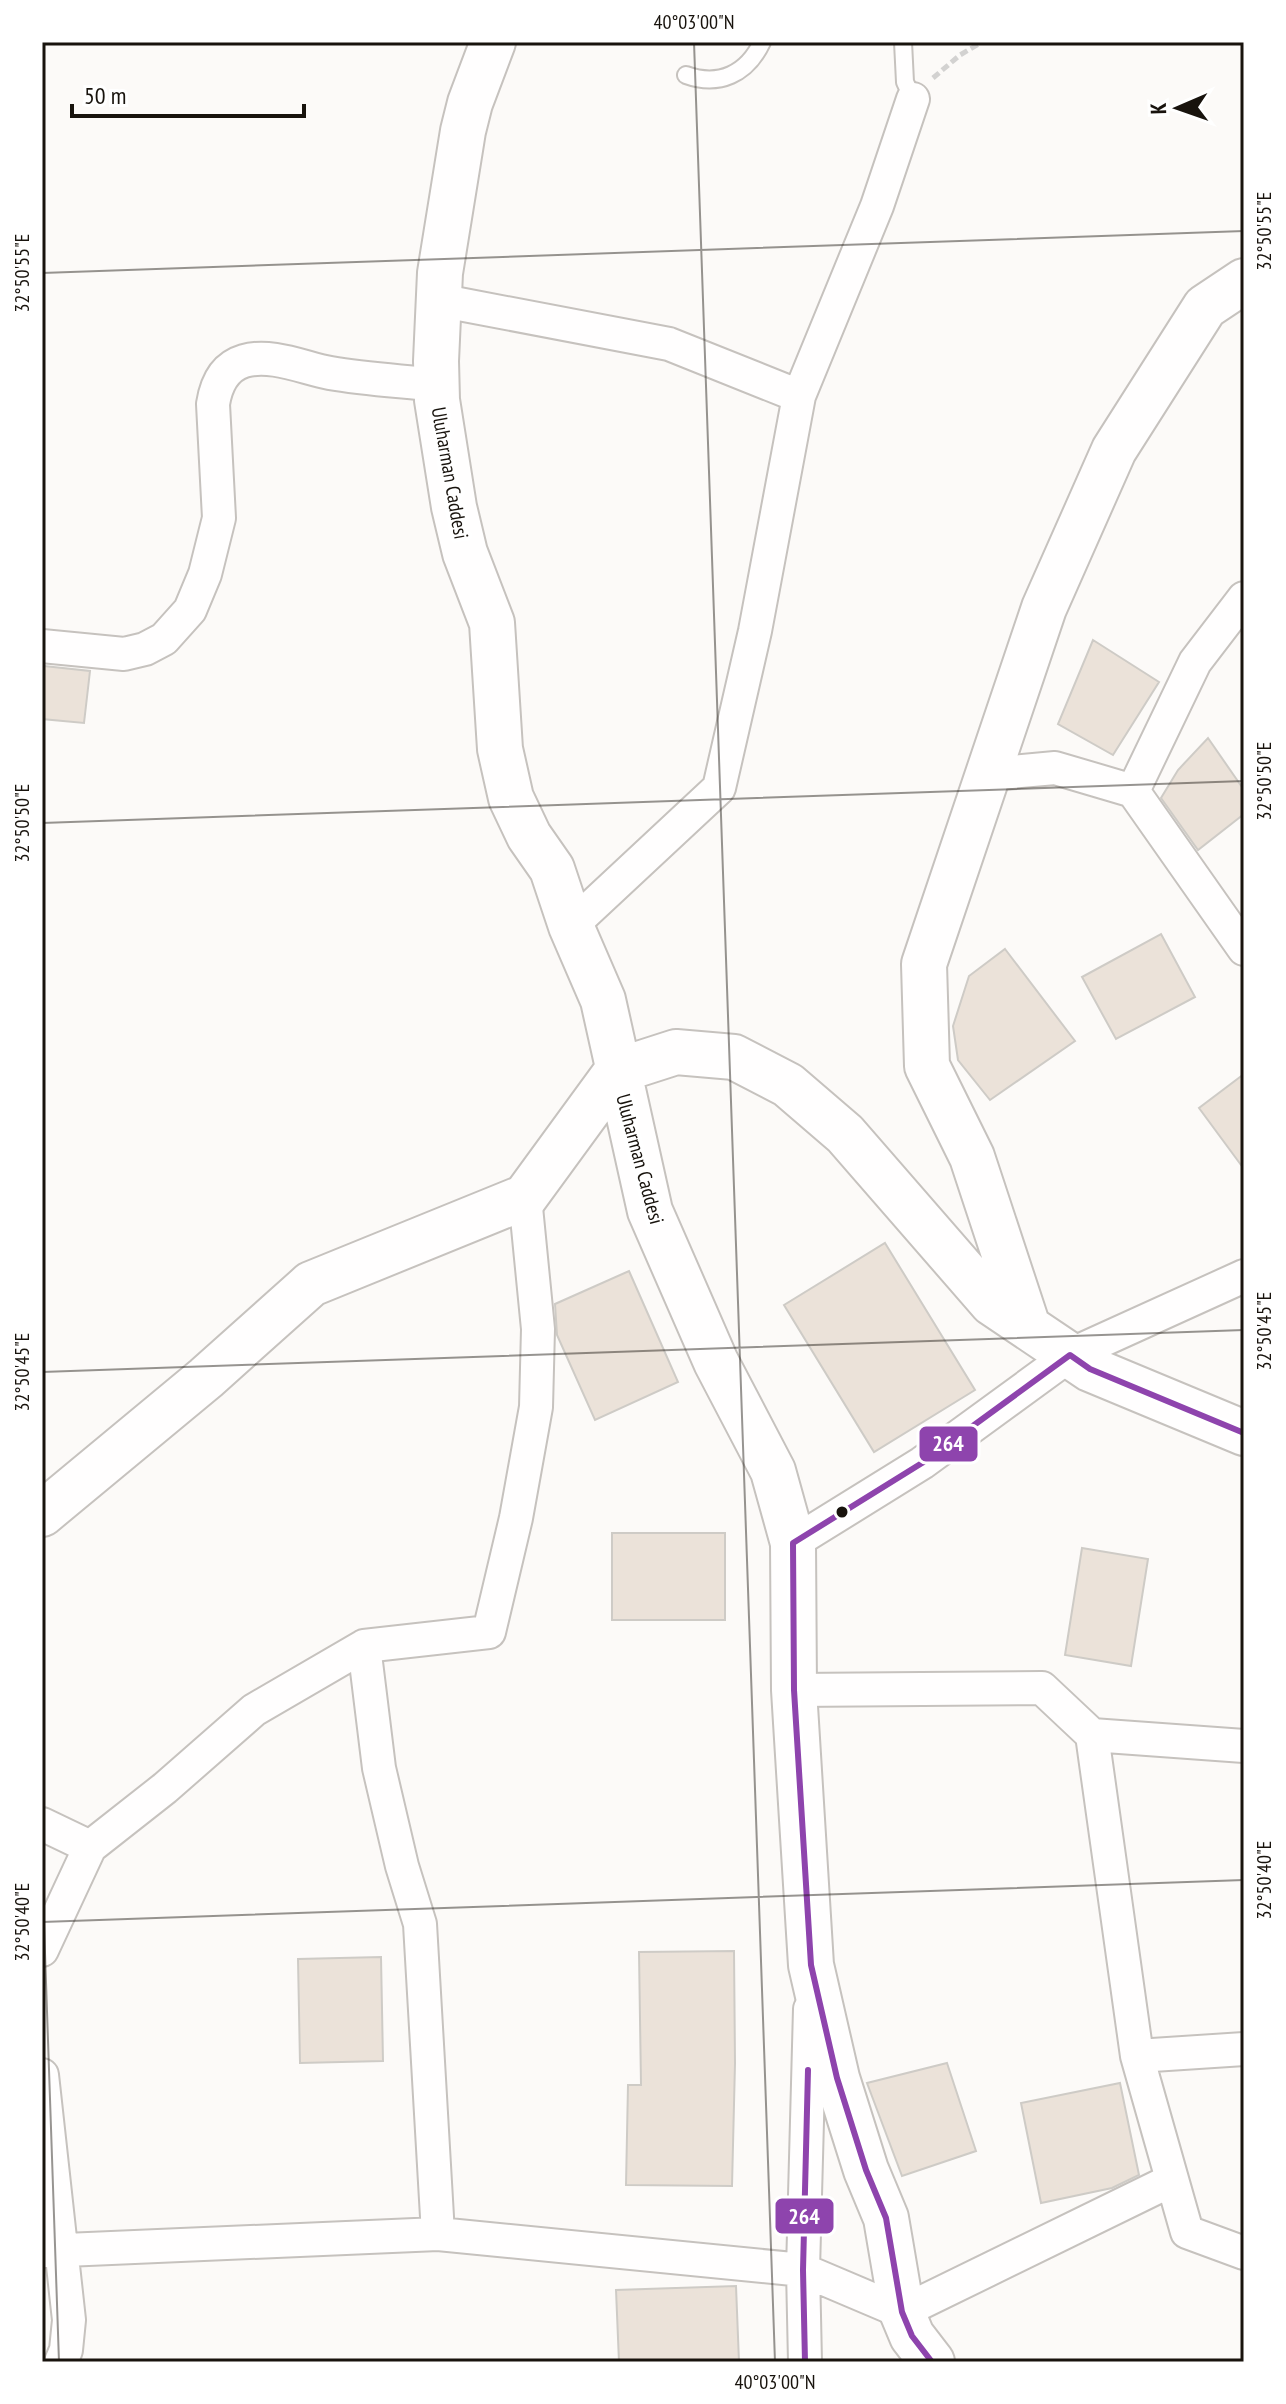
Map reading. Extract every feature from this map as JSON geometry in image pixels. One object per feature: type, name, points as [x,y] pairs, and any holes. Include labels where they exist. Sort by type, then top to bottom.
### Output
[{"type":"street","name":"Uluharman Caddesi","points":[[493,42],[463,131],[446,229],[438,300],[436,385],[441,437],[458,532],[492,623],[496,720],[511,798],[529,836],[552,869],[571,926],[603,1000],[650,1211],[716,1362],[773,1471],[793,1543],[794,1690],[811,1965],[837,2078],[866,2170],[886,2218],[902,2312],[912,2336],[932,2362]]},
{"type":"street","points":[[571,926],[719,788],[755,631],[799,396],[877,206],[913,99]]},
{"type":"street","points":[[1028,1327],[972,1157],[927,1066],[924,964],[1044,608],[1114,450],[1205,307],[1244,281]]},
{"type":"street","points":[[438,300],[669,344],[799,396]]},
{"type":"street","points":[[42,646],[124,654],[164,639],[190,610],[205,574],[219,518],[213,404],[221,378],[230,369],[253,359],[331,373],[436,385]]},
{"type":"street","points":[[1133,791],[1195,662],[1244,598]]},
{"type":"street","points":[[988,774],[1055,768],[1133,791],[1244,949]]},
{"type":"street","points":[[42,1514],[206,1378],[311,1284],[525,1197],[617,1071],[676,1052],[734,1057],[788,1085],[845,1134],[992,1303],[1090,1369],[1244,1433]]},
{"type":"street","points":[[42,1950],[90,1847],[165,1788],[254,1710],[364,1646],[489,1632],[516,1518],[536,1407],[538,1329],[525,1197]]},
{"type":"street","points":[[793,1543],[922,1463],[1070,1355],[1244,1276]]},
{"type":"street","points":[[364,1646],[379,1768],[402,1866],[420,1924],[438,2234]]},
{"type":"street","points":[[794,1690],[1042,1688],[1092,1735],[1137,2056],[1187,2232],[1244,2253]]},
{"type":"street","points":[[1092,1735],[1244,1746]]},
{"type":"street","points":[[42,1824],[90,1847]]},
{"type":"street","points":[[805,2362],[803,2270],[811,1965]]},
{"type":"street","points":[[1137,2056],[1244,2049]]},
{"type":"street","points":[[42,2075],[52,2250],[69,2320],[66,2350],[61,2362]]},
{"type":"street","points":[[52,2250],[438,2234],[803,2270],[902,2312],[1172,2180]]},
{"type":"lane","points":[[686,75],[713,80],[727,78],[749,64],[762,42]]},
{"type":"lane","points":[[903,42],[905,82],[913,99]]},
{"type":"path","points":[[913,99],[943,69],[982,42]]},
{"type":"building","points":[[1093,640],[1159,682],[1113,755],[1058,724]]},
{"type":"building","points":[[44,666],[90,671],[84,723],[42,719]]},
{"type":"building","points":[[1208,738],[1244,790],[1244,814],[1198,850],[1161,798],[1178,770]]},
{"type":"building","points":[[1161,934],[1195,997],[1116,1039],[1082,977]]},
{"type":"building","points":[[1005,949],[1075,1041],[990,1100],[958,1060],[953,1026],[969,976]]},
{"type":"building","points":[[1244,1074],[1244,1169],[1199,1108]]},
{"type":"building","points":[[885,1243],[975,1390],[874,1452],[784,1305]]},
{"type":"building","points":[[629,1271],[678,1382],[595,1420],[557,1335],[555,1304]]},
{"type":"building","points":[[612,1533],[725,1533],[725,1620],[612,1620]]},
{"type":"building","points":[[1082,1548],[1148,1559],[1131,1666],[1065,1655]]},
{"type":"building","points":[[734,1951],[732,2186],[626,2185],[628,2085],[641,2085],[639,1952]]},
{"type":"building","points":[[381,1957],[383,2061],[300,2063],[298,1959]]},
{"type":"building","points":[[947,2063],[976,2151],[902,2176],[867,2083]]},
{"type":"building","points":[[1120,2083],[1139,2175],[1112,2188],[1041,2203],[1021,2103]]},
{"type":"building","points":[[736,2286],[739,2362],[619,2362],[616,2290]]},
{"type":"transit line","name":"264","points":[[932,2362],[912,2336],[902,2312],[886,2218],[866,2170],[837,2078],[811,1965],[794,1690],[793,1543],[922,1463],[1070,1355],[1090,1369],[1244,1433]]},
{"type":"transit line","name":"264","points":[[805,2362],[803,2270],[808,2070]]}]
